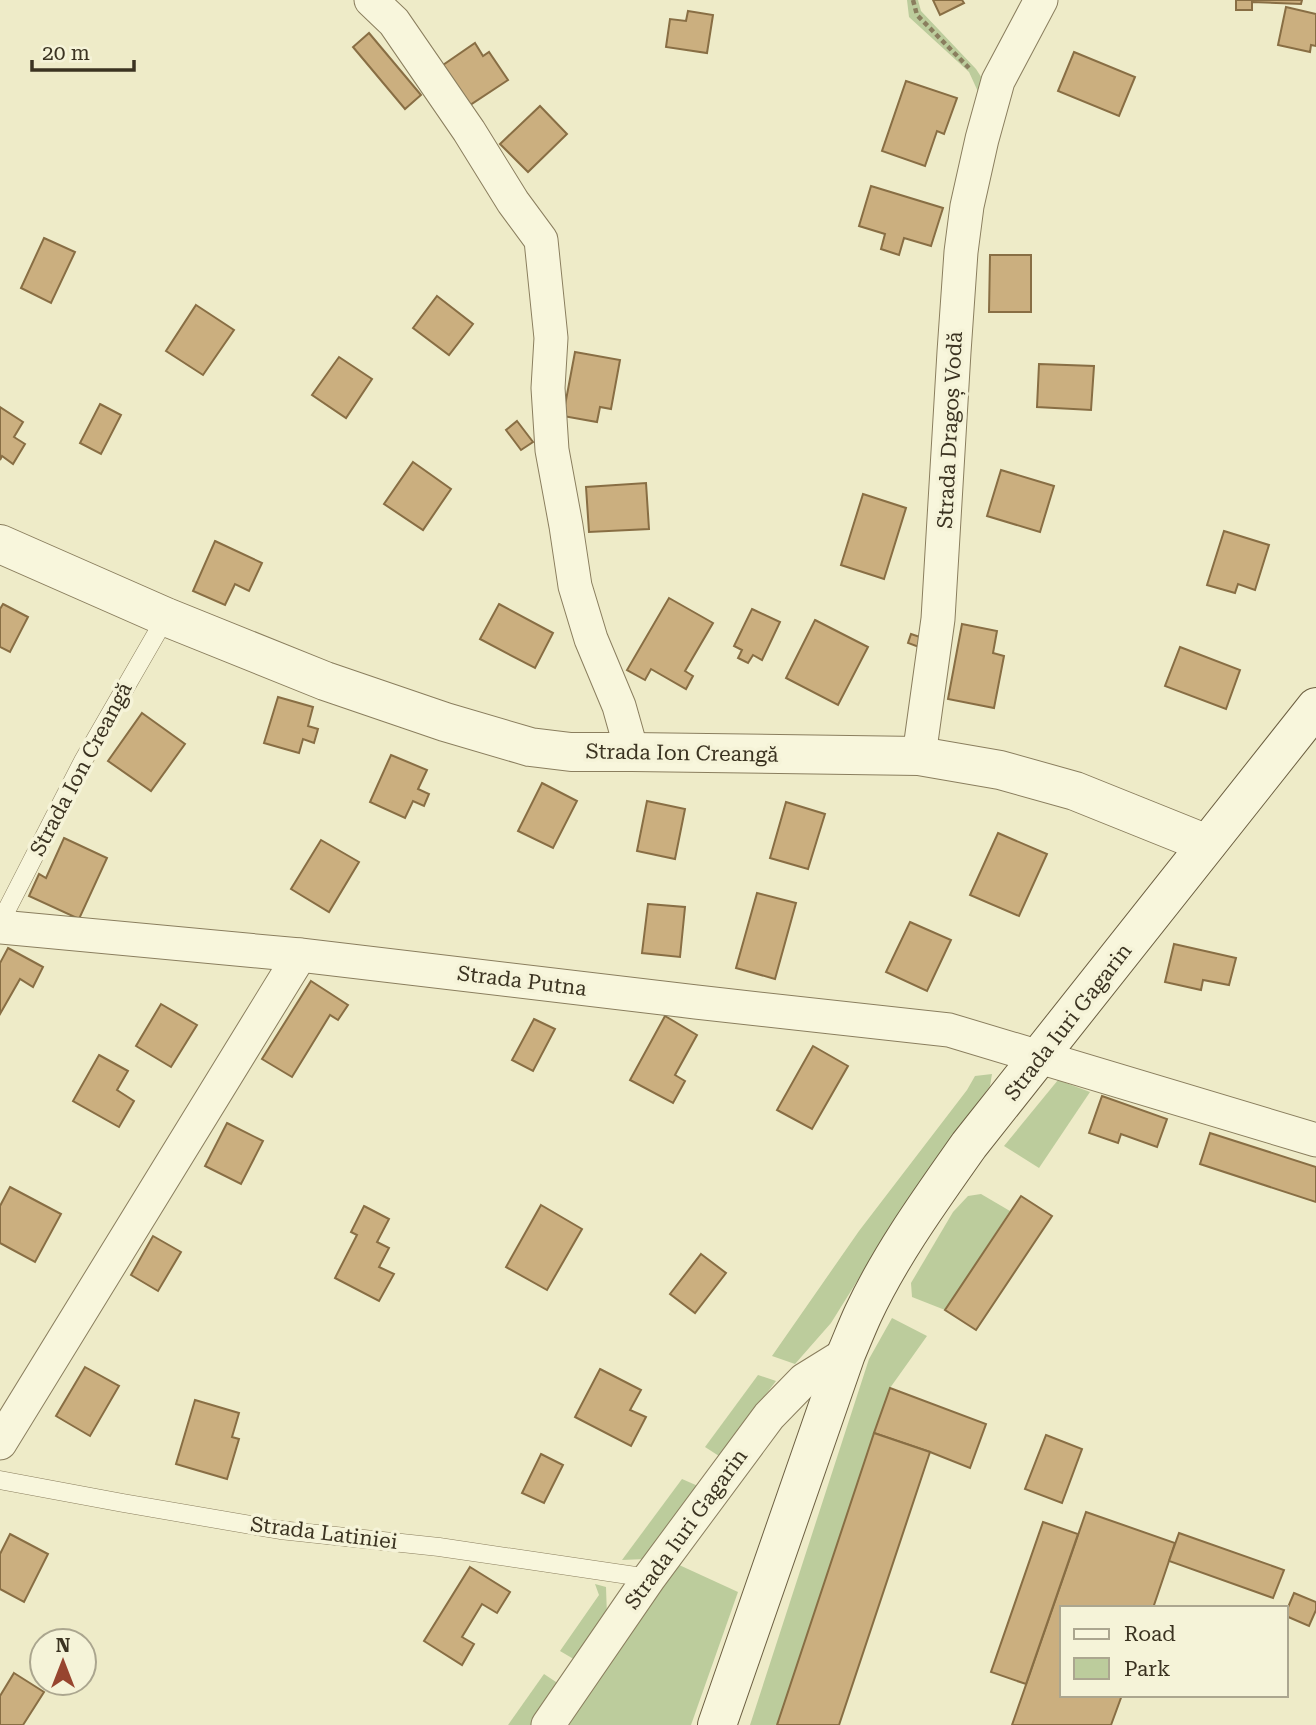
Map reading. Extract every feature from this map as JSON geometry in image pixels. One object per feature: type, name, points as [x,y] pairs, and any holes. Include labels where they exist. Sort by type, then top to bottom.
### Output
[{"type":"street","points":[[371,0],[394,23],[541,240],[551,338],[548,388],[552,450],[575,586],[591,639],[619,706],[632,752]]},
{"type":"street","name":"Strada Dragoș Vodă","points":[[919,756],[938,620],[961,252],[967,206],[998,81],[1041,0]]},
{"type":"street","name":"Strada Ion Creangă","points":[[0,544],[166,617],[325,681],[445,722],[530,747],[571,752],[919,756],[1000,770],[1075,790],[1207,844]]},
{"type":"street","name":"Strada Iuri Gagarin","points":[[717,1725],[846,1354],[863,1313],[885,1272],[933,1195],[969,1145],[1316,707]]},
{"type":"street","name":"Strada Putna","points":[[0,925],[300,956],[949,1030],[1316,1140]]},
{"type":"street","points":[[0,1443],[300,956]]},
{"type":"street","name":"Strada Iuri Gagarin","points":[[548,1725],[649,1578],[769,1416],[804,1380],[846,1354]]},
{"type":"lane","name":"Strada Ion Creangă","points":[[0,925],[83,761],[166,617]]},
{"type":"lane","name":"Strada Latiniei","points":[[0,1480],[280,1530],[439,1547],[649,1578]]},
{"type":"path","points":[[914,0],[917,15],[973,72],[991,106]]},
{"type":"green space","points":[[907,0],[918,0],[921,11],[976,69],[987,86],[980,96],[969,72],[909,17]]},
{"type":"green space","points":[[992,1074],[990,1086],[912,1193],[831,1323],[795,1364],[772,1356],[859,1231],[975,1076]]},
{"type":"green space","points":[[1058,1080],[1090,1092],[1039,1168],[1004,1146]]},
{"type":"green space","points":[[981,1194],[1010,1211],[945,1310],[912,1297],[911,1283],[953,1212],[968,1196]]},
{"type":"green space","points":[[892,1318],[927,1336],[890,1388],[777,1725],[750,1725],[869,1359]]},
{"type":"green space","points":[[758,1375],[776,1381],[719,1456],[705,1447]]},
{"type":"green space","points":[[682,1479],[698,1486],[645,1559],[622,1560]]},
{"type":"green space","points":[[677,1564],[738,1592],[691,1725],[565,1725]]},
{"type":"green space","points":[[595,1584],[606,1587],[607,1617],[577,1661],[560,1651],[599,1595]]},
{"type":"green space","points":[[544,1674],[562,1686],[535,1725],[508,1725]]},
{"type":"building","points":[[933,0],[962,0],[964,3],[940,15]]},
{"type":"building","points":[[1236,0],[1302,0],[1301,4],[1252,2],[1252,10],[1236,10]]},
{"type":"building","points":[[1286,7],[1316,14],[1316,46],[1311,45],[1310,52],[1278,45]]},
{"type":"building","points":[[688,11],[713,15],[707,53],[666,47],[670,19],[686,21]]},
{"type":"building","points":[[369,33],[421,95],[405,109],[353,47]]},
{"type":"building","points":[[475,43],[483,56],[489,52],[508,80],[470,105],[443,65]]},
{"type":"building","points":[[1074,52],[1135,77],[1119,116],[1058,91]]},
{"type":"building","points":[[906,81],[957,98],[944,134],[937,131],[925,166],[882,151]]},
{"type":"building","points":[[540,106],[567,134],[528,172],[500,144]]},
{"type":"building","points":[[871,186],[943,208],[931,246],[904,238],[899,255],[881,249],[885,234],[859,226]]},
{"type":"building","points":[[44,238],[75,252],[51,303],[21,288]]},
{"type":"building","points":[[990,255],[1031,255],[1031,312],[989,312]]},
{"type":"building","points":[[437,296],[473,324],[449,355],[413,328]]},
{"type":"building","points":[[196,305],[234,330],[203,375],[166,351]]},
{"type":"building","points":[[575,352],[620,360],[611,409],[600,407],[597,422],[563,416]]},
{"type":"building","points":[[339,357],[372,379],[346,418],[312,395]]},
{"type":"building","points":[[1039,364],[1094,366],[1091,410],[1037,407]]},
{"type":"building","points":[[100,404],[121,415],[101,454],[80,443]]},
{"type":"building","points":[[0,407],[23,422],[14,437],[25,444],[13,464],[2,456],[0,460]]},
{"type":"building","points":[[517,421],[533,442],[521,450],[506,430]]},
{"type":"building","points":[[413,462],[451,489],[423,530],[384,504]]},
{"type":"building","points":[[1001,470],[1054,486],[1040,532],[987,516]]},
{"type":"building","points":[[646,483],[649,529],[589,532],[586,487]]},
{"type":"building","points":[[863,494],[906,508],[884,579],[841,565]]},
{"type":"building","points":[[1224,531],[1269,545],[1255,590],[1238,584],[1235,593],[1207,585]]},
{"type":"building","points":[[215,541],[262,563],[249,591],[235,584],[225,605],[193,591]]},
{"type":"building","points":[[669,598],[713,623],[685,671],[693,676],[686,689],[651,669],[645,680],[627,670]]},
{"type":"building","points":[[3,604],[28,617],[10,652],[0,647],[0,609]]},
{"type":"building","points":[[499,604],[553,633],[535,668],[480,639]]},
{"type":"building","points":[[752,609],[780,622],[762,660],[753,655],[748,663],[738,658],[742,650],[734,646]]},
{"type":"building","points":[[815,620],[868,647],[838,705],[786,678]]},
{"type":"building","points":[[962,624],[997,631],[993,653],[1004,656],[994,708],[948,699]]},
{"type":"building","points":[[911,634],[923,638],[919,647],[908,643]]},
{"type":"building","points":[[1180,647],[1240,670],[1226,709],[1165,686]]},
{"type":"building","points":[[278,697],[313,707],[308,726],[318,729],[314,743],[303,739],[299,753],[264,743]]},
{"type":"building","points":[[142,713],[185,744],[151,791],[108,761]]},
{"type":"building","points":[[391,755],[427,770],[418,789],[429,794],[424,806],[413,801],[405,818],[370,802]]},
{"type":"building","points":[[542,783],[577,801],[553,848],[518,831]]},
{"type":"building","points":[[647,801],[685,809],[675,859],[637,851]]},
{"type":"building","points":[[786,802],[825,814],[808,869],[770,858]]},
{"type":"building","points":[[998,833],[1047,854],[1019,916],[970,895]]},
{"type":"building","points":[[64,838],[107,858],[79,919],[29,896],[39,874],[46,878]]},
{"type":"building","points":[[321,840],[359,862],[329,912],[291,889]]},
{"type":"building","points":[[757,893],[796,903],[775,979],[736,968]]},
{"type":"building","points":[[648,904],[685,907],[680,957],[642,953]]},
{"type":"building","points":[[910,922],[951,940],[927,991],[886,972]]},
{"type":"building","points":[[1174,944],[1236,958],[1229,985],[1203,980],[1201,990],[1165,982]]},
{"type":"building","points":[[8,948],[43,967],[33,987],[20,979],[0,1014],[0,963]]},
{"type":"building","points":[[311,981],[348,1005],[338,1020],[330,1015],[292,1077],[262,1059]]},
{"type":"building","points":[[161,1004],[197,1025],[171,1067],[136,1046]]},
{"type":"building","points":[[665,1016],[697,1035],[675,1075],[685,1081],[673,1103],[630,1080]]},
{"type":"building","points":[[534,1019],[555,1029],[533,1071],[512,1060]]},
{"type":"building","points":[[813,1046],[848,1066],[812,1129],[777,1110]]},
{"type":"building","points":[[99,1055],[128,1071],[117,1090],[134,1101],[119,1127],[73,1101]]},
{"type":"building","points":[[1102,1096],[1167,1119],[1157,1147],[1121,1134],[1118,1143],[1089,1133]]},
{"type":"building","points":[[227,1123],[263,1141],[241,1184],[205,1166]]},
{"type":"building","points":[[1210,1133],[1316,1167],[1316,1202],[1200,1164]]},
{"type":"building","points":[[10,1187],[61,1214],[35,1262],[0,1243],[0,1206]]},
{"type":"building","points":[[1021,1196],[1052,1216],[976,1330],[945,1310]]},
{"type":"building","points":[[541,1205],[582,1229],[547,1290],[506,1267]]},
{"type":"building","points":[[364,1206],[389,1219],[377,1242],[389,1248],[379,1267],[394,1274],[379,1301],[335,1278],[357,1235],[351,1232]]},
{"type":"building","points":[[153,1236],[181,1252],[158,1291],[131,1275]]},
{"type":"building","points":[[701,1254],[726,1273],[695,1313],[670,1294]]},
{"type":"building","points":[[85,1367],[119,1386],[90,1436],[56,1416]]},
{"type":"building","points":[[600,1369],[641,1390],[630,1410],[646,1417],[631,1446],[575,1417]]},
{"type":"building","points":[[890,1388],[986,1424],[970,1468],[874,1433]]},
{"type":"building","points":[[195,1400],[239,1413],[232,1437],[239,1439],[227,1479],[176,1464]]},
{"type":"building","points":[[874,1433],[930,1452],[839,1725],[777,1725]]},
{"type":"building","points":[[1046,1435],[1082,1449],[1062,1503],[1025,1489]]},
{"type":"building","points":[[541,1454],[563,1465],[544,1503],[522,1493]]},
{"type":"building","points":[[1086,1512],[1175,1543],[1154,1606],[1060,1606],[1060,1697],[1121,1697],[1111,1725],[1012,1725]]},
{"type":"building","points":[[1043,1522],[1078,1534],[1026,1684],[991,1672]]},
{"type":"building","points":[[1179,1533],[1284,1570],[1273,1598],[1169,1561]]},
{"type":"building","points":[[10,1534],[48,1554],[24,1602],[0,1589],[0,1554]]},
{"type":"building","points":[[470,1567],[510,1592],[497,1613],[482,1604],[462,1637],[474,1644],[462,1665],[424,1641]]},
{"type":"building","points":[[1294,1593],[1316,1602],[1316,1610],[1309,1626],[1288,1617],[1288,1607]]},
{"type":"building","points":[[14,1673],[28,1682],[28,1697],[41,1697],[23,1725],[0,1725],[0,1696]]}]
